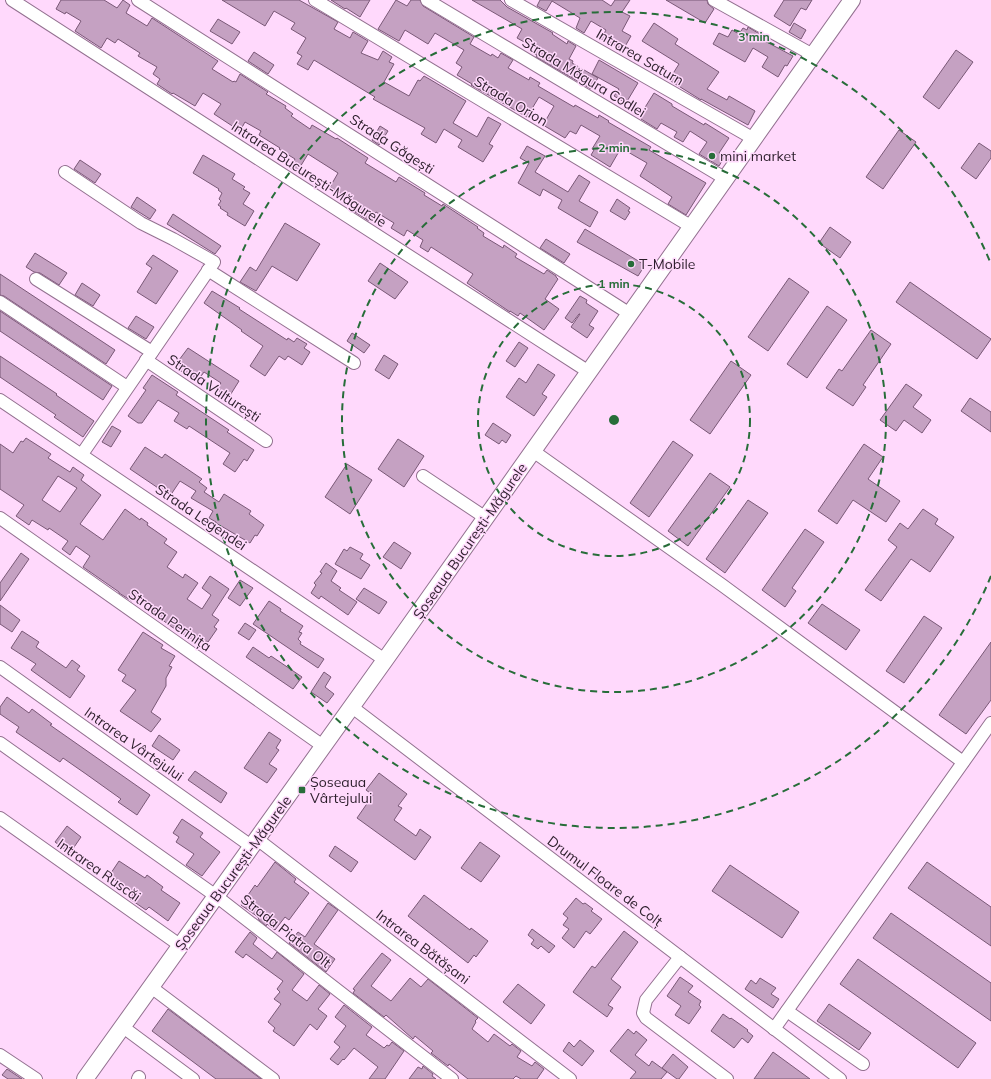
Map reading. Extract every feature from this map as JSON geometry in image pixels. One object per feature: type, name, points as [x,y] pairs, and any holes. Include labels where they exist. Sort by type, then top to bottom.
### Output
[{"type":"main road","name":"Șoseaua București-Măgurele","points":[[85,1079],[534,451],[852,0]]},
{"type":"street","name":"Intrarea București-Măgurele","points":[[12,0],[589,372]]},
{"type":"street","name":"Strada Găgești","points":[[138,0],[630,314]]},
{"type":"street","name":"Strada Orion","points":[[315,0],[692,227]]},
{"type":"street","name":"Strada Măgura Codlei","points":[[427,0],[726,179]]},
{"type":"street","name":"Intrarea Saturn","points":[[511,0],[754,139]]},
{"type":"street","points":[[714,0],[813,55]]},
{"type":"street","points":[[65,172],[141,223],[173,239],[354,363]]},
{"type":"street","name":"Strada Vulturești","points":[[82,454],[211,266]]},
{"type":"street","points":[[36,279],[149,356]]},
{"type":"street","points":[[0,302],[127,387]]},
{"type":"street","name":"Strada Vulturești","points":[[149,356],[266,441]]},
{"type":"street","name":"Strada Legendei","points":[[0,400],[385,660]]},
{"type":"street","points":[[534,451],[722,585],[963,762]]},
{"type":"street","points":[[423,476],[486,518]]},
{"type":"street","name":"Strada Perinița","points":[[0,518],[323,746]]},
{"type":"street","name":"Intrarea Vârtejului","points":[[0,667],[254,842]]},
{"type":"street","name":"Drumul Floare de Colț","points":[[352,707],[840,1079]]},
{"type":"street","points":[[774,1029],[991,723]]},
{"type":"street","name":"Strada Piatra Olt","points":[[0,743],[216,896],[452,1079]]},
{"type":"street","name":"Intrarea Ruscăi","points":[[0,818],[181,946]]},
{"type":"street","name":"Intrarea Bătășani","points":[[254,842],[570,1079]]},
{"type":"street","points":[[680,957],[646,1000],[643,1007],[643,1013],[646,1018],[728,1079]]},
{"type":"street","points":[[151,987],[273,1079]]},
{"type":"street","points":[[787,1011],[863,1064]]},
{"type":"street","points":[[123,1027],[193,1079]]},
{"type":"street","points":[[0,1055],[36,1079]]},
{"type":"building","points":[[61,0],[104,0],[117,8],[123,0],[130,5],[126,13],[147,26],[152,18],[218,61],[212,69],[233,82],[236,82],[240,74],[268,92],[266,94],[286,106],[285,108],[293,114],[291,116],[310,129],[312,125],[336,139],[337,138],[368,158],[365,163],[396,182],[399,177],[425,193],[424,195],[442,206],[443,204],[478,227],[477,228],[484,233],[483,236],[503,248],[504,245],[517,254],[515,257],[544,274],[547,270],[556,276],[558,279],[545,299],[559,309],[544,330],[520,313],[518,316],[510,312],[467,283],[473,274],[431,247],[428,252],[420,247],[423,240],[407,230],[404,236],[391,228],[394,223],[376,212],[369,221],[355,212],[360,205],[330,187],[338,173],[308,154],[297,172],[290,168],[295,159],[259,135],[261,131],[245,122],[240,131],[214,114],[221,104],[203,93],[195,106],[157,84],[160,79],[153,74],[157,67],[138,56],[140,53],[118,39],[115,43],[107,38],[101,48],[75,31],[81,21],[66,12],[65,14],[56,9]]},
{"type":"building","points":[[222,0],[299,0],[338,22],[334,29],[350,38],[353,32],[368,41],[361,53],[378,60],[383,51],[392,57],[389,62],[394,64],[384,82],[409,96],[418,80],[420,81],[424,76],[431,80],[466,101],[453,123],[477,137],[488,117],[501,124],[489,144],[493,146],[483,162],[458,147],[462,140],[444,129],[436,143],[421,134],[425,128],[373,99],[375,97],[314,60],[308,70],[297,64],[302,56],[297,53],[306,38],[291,29],[295,23],[274,11],[265,26]]},
{"type":"building","points":[[331,0],[370,0],[360,17]]},
{"type":"building","points":[[396,0],[407,6],[411,0],[420,0],[423,6],[474,37],[470,44],[491,56],[492,54],[498,58],[501,53],[513,60],[508,68],[529,80],[530,77],[540,83],[538,86],[574,107],[575,105],[598,118],[599,115],[609,121],[608,122],[651,147],[649,150],[706,183],[686,215],[668,204],[672,197],[640,176],[647,163],[621,148],[610,167],[591,155],[594,150],[592,149],[600,136],[581,125],[576,134],[570,131],[565,138],[543,125],[554,106],[539,97],[527,117],[471,85],[472,84],[457,75],[462,67],[456,63],[464,50],[435,33],[428,44],[405,30],[399,41],[378,29]]},
{"type":"building","points":[[472,0],[500,0],[507,7],[553,33],[552,34],[567,44],[568,41],[576,46],[569,59],[573,61],[572,63],[598,78],[591,89],[536,57],[537,55],[535,54],[537,49],[517,38],[522,29]]},
{"type":"building","points":[[540,0],[602,0],[611,6],[615,0],[630,0],[622,12],[630,16],[622,31],[631,36],[623,50],[601,39],[606,30],[591,21],[584,33],[576,28],[580,18],[552,1],[546,11],[537,6]]},
{"type":"building","points":[[666,0],[707,0],[708,4],[714,9],[705,23]]},
{"type":"building","points":[[784,0],[812,0],[806,10],[801,8],[790,26],[774,16]]},
{"type":"building","points":[[218,19],[240,32],[232,44],[210,31]]},
{"type":"building","points":[[654,23],[678,39],[675,44],[719,72],[707,89],[727,100],[729,96],[755,111],[748,125],[701,100],[669,80],[679,64],[642,41]]},
{"type":"building","points":[[794,23],[806,30],[801,39],[789,32]]},
{"type":"building","points":[[748,27],[763,36],[761,39],[793,56],[787,66],[785,65],[778,77],[762,67],[768,57],[753,48],[745,62],[713,44],[719,33],[728,37],[732,30],[739,34],[743,28],[747,30]]},
{"type":"building","points":[[956,50],[973,62],[939,109],[923,97]]},
{"type":"building","points":[[254,52],[274,65],[268,74],[248,61]]},
{"type":"building","points":[[599,60],[638,83],[626,103],[614,96],[619,89],[592,74]]},
{"type":"building","points":[[654,93],[672,104],[672,106],[704,125],[705,123],[729,138],[719,153],[725,156],[719,166],[699,154],[707,142],[690,131],[683,142],[674,137],[677,132],[661,123],[657,129],[641,119],[646,110],[644,109]]},
{"type":"building","points":[[380,126],[388,131],[379,145],[372,140]]},
{"type":"building","points":[[899,130],[916,142],[883,189],[866,177]]},
{"type":"building","points":[[979,143],[991,151],[991,158],[976,179],[961,168]]},
{"type":"building","points":[[527,146],[545,156],[535,172],[568,192],[579,175],[590,182],[579,201],[598,212],[590,227],[558,208],[562,200],[543,189],[540,196],[518,183],[529,163],[520,158]]},
{"type":"building","points":[[203,155],[235,174],[232,179],[245,187],[243,189],[250,193],[243,204],[254,211],[245,226],[227,215],[228,213],[220,208],[221,207],[218,205],[221,201],[219,199],[222,193],[218,190],[219,189],[193,173]]},
{"type":"building","points":[[80,160],[101,174],[95,183],[74,169]]},
{"type":"building","points":[[137,197],[156,210],[150,219],[131,207]]},
{"type":"building","points":[[617,199],[630,208],[628,211],[630,212],[625,220],[610,211]]},
{"type":"building","points":[[173,214],[221,246],[215,254],[167,224]]},
{"type":"building","points":[[285,223],[320,244],[297,281],[272,266],[256,291],[240,282],[250,267],[256,271]]},
{"type":"building","points":[[830,227],[851,242],[840,258],[819,243]]},
{"type":"building","points":[[585,229],[645,265],[638,276],[577,242]]},
{"type":"building","points":[[546,239],[570,254],[564,263],[540,248]]},
{"type":"building","points":[[35,253],[67,273],[59,285],[40,273],[34,272],[26,267]]},
{"type":"building","points":[[153,255],[178,271],[156,304],[137,292],[152,268],[146,264]]},
{"type":"building","points":[[380,263],[408,282],[395,299],[368,281]]},
{"type":"building","points":[[0,274],[115,350],[106,364],[4,296],[0,295]]},
{"type":"building","points":[[789,278],[809,292],[768,351],[748,337]]},
{"type":"building","points":[[910,282],[991,339],[977,359],[896,302]]},
{"type":"building","points":[[82,283],[100,295],[93,306],[75,295]]},
{"type":"building","points":[[212,291],[287,340],[288,338],[294,342],[297,338],[307,344],[304,348],[310,352],[302,365],[288,356],[285,360],[279,356],[265,376],[250,366],[263,346],[204,303]]},
{"type":"building","points":[[580,296],[587,300],[586,303],[598,311],[589,325],[594,328],[587,338],[571,327],[580,314],[572,323],[565,318]]},
{"type":"building","points":[[827,306],[847,320],[807,378],[787,364]]},
{"type":"building","points":[[0,311],[112,386],[103,400],[0,331]]},
{"type":"building","points":[[136,316],[154,327],[146,339],[128,328]]},
{"type":"building","points":[[871,330],[891,344],[863,385],[866,387],[853,406],[826,388],[839,369],[842,371]]},
{"type":"building","points":[[352,333],[370,345],[364,353],[347,341]]},
{"type":"building","points":[[519,342],[528,348],[515,367],[506,361]]},
{"type":"building","points":[[188,348],[239,381],[229,397],[216,389],[221,383],[204,372],[197,382],[178,369],[182,362],[179,360]]},
{"type":"building","points":[[384,355],[398,364],[389,379],[375,370]]},
{"type":"building","points":[[0,356],[94,421],[83,437],[54,417],[56,415],[0,377]]},
{"type":"building","points":[[731,361],[751,375],[710,434],[690,420]]},
{"type":"building","points":[[538,364],[555,375],[542,394],[547,397],[534,416],[506,397],[519,378],[526,383]]},
{"type":"building","points":[[152,375],[178,392],[176,395],[229,430],[227,432],[254,450],[247,461],[244,459],[235,472],[223,464],[230,453],[189,426],[187,429],[174,421],[179,413],[158,400],[142,423],[138,423],[128,416],[146,390],[143,388]]},
{"type":"building","points":[[906,384],[922,395],[913,407],[931,420],[922,433],[904,420],[896,431],[880,420]]},
{"type":"building","points":[[970,398],[991,412],[991,432],[961,411]]},
{"type":"building","points":[[493,423],[511,435],[506,443],[502,440],[499,444],[485,435]]},
{"type":"building","points":[[112,426],[121,431],[111,447],[102,442]]},
{"type":"building","points":[[26,438],[51,454],[48,458],[70,472],[73,467],[84,475],[81,480],[101,495],[80,524],[103,540],[125,509],[140,520],[141,518],[148,523],[147,525],[167,539],[164,543],[177,552],[167,567],[183,578],[185,574],[198,583],[187,599],[202,609],[211,595],[202,588],[210,576],[229,589],[212,615],[219,620],[214,627],[217,629],[208,642],[206,641],[204,644],[196,639],[195,641],[172,627],[149,610],[151,606],[136,596],[132,601],[119,593],[83,567],[90,556],[76,546],[70,555],[62,549],[68,541],[49,528],[48,530],[32,520],[29,525],[16,516],[24,505],[0,489],[0,444],[13,453],[21,441],[23,442]],"holes":[[[58,476],[77,488],[60,512],[42,500]]]},
{"type":"building","points":[[398,439],[424,456],[404,487],[378,469]]},
{"type":"building","points":[[673,441],[693,455],[649,517],[630,503]]},
{"type":"building","points":[[864,444],[883,457],[868,479],[900,501],[886,522],[853,500],[837,524],[818,511]]},
{"type":"building","points":[[145,447],[162,458],[165,454],[202,479],[199,482],[207,488],[204,492],[219,502],[224,494],[251,511],[249,514],[264,525],[257,536],[255,535],[250,543],[209,518],[213,511],[191,498],[196,491],[180,481],[170,496],[130,469]]},
{"type":"building","points":[[347,464],[372,480],[350,514],[325,497]]},
{"type":"building","points":[[710,473],[730,487],[688,546],[668,531]]},
{"type":"building","points":[[748,500],[768,513],[725,573],[706,559]]},
{"type":"building","points":[[923,509],[938,519],[935,524],[954,537],[930,572],[911,559],[881,601],[865,590],[897,547],[888,540],[900,523],[908,529]]},
{"type":"building","points":[[805,529],[824,542],[792,588],[796,591],[785,607],[762,590]]},
{"type":"building","points":[[394,542],[411,553],[401,569],[383,557]]},
{"type":"building","points":[[350,547],[363,554],[360,559],[370,565],[361,579],[335,564],[344,549],[347,551]]},
{"type":"building","points":[[21,553],[29,559],[0,601],[0,583]]},
{"type":"building","points":[[326,563],[337,571],[331,581],[341,588],[339,590],[357,602],[348,615],[321,596],[319,599],[311,593],[316,585],[314,583],[322,573],[320,572]]},
{"type":"building","points":[[240,580],[253,588],[240,606],[228,598]]},
{"type":"building","points":[[364,588],[387,602],[379,614],[356,599]]},
{"type":"building","points":[[269,601],[281,609],[280,611],[303,626],[299,632],[302,633],[298,639],[301,642],[300,644],[324,659],[318,668],[253,624]]},
{"type":"building","points":[[822,604],[860,630],[846,650],[808,623]]},
{"type":"building","points":[[0,605],[20,620],[12,632],[0,624]]},
{"type":"building","points":[[924,616],[942,628],[904,683],[886,671]]},
{"type":"building","points":[[245,623],[256,630],[249,640],[238,633]]},
{"type":"building","points":[[22,631],[39,642],[36,647],[66,668],[72,660],[80,666],[77,670],[85,676],[70,698],[31,670],[36,664],[11,648]]},
{"type":"building","points":[[143,632],[163,645],[161,648],[175,656],[169,666],[172,667],[166,678],[166,686],[151,712],[161,719],[151,732],[120,711],[136,690],[122,681],[126,675],[118,670]]},
{"type":"building","points":[[991,642],[991,700],[966,734],[939,715]]},
{"type":"building","points":[[253,647],[269,658],[271,656],[302,677],[293,689],[246,657]]},
{"type":"building","points":[[324,672],[331,677],[325,687],[334,694],[327,703],[311,692]]},
{"type":"building","points":[[7,697],[29,713],[32,709],[52,724],[50,725],[150,795],[137,815],[118,802],[121,799],[63,758],[60,762],[16,732],[19,727],[0,714],[0,707]]},
{"type":"building","points":[[269,732],[281,740],[276,748],[279,750],[269,764],[277,769],[267,783],[244,768]]},
{"type":"building","points":[[159,735],[180,750],[173,760],[152,746]]},
{"type":"building","points":[[195,771],[227,793],[221,803],[188,780]]},
{"type":"building","points":[[379,773],[407,794],[398,806],[402,808],[394,820],[416,836],[420,829],[431,837],[415,860],[357,818],[373,795],[366,790]]},
{"type":"building","points":[[182,819],[203,833],[200,837],[220,852],[202,876],[186,865],[194,854],[176,842],[179,837],[173,833]]},
{"type":"building","points":[[67,826],[81,837],[70,853],[55,842]]},
{"type":"building","points":[[480,842],[500,856],[481,882],[461,868]]},
{"type":"building","points":[[335,846],[358,862],[351,872],[329,856]]},
{"type":"building","points":[[119,861],[145,878],[147,875],[163,887],[161,890],[180,903],[168,921],[149,907],[146,910],[130,899],[134,893],[109,876]]},
{"type":"building","points":[[275,862],[296,879],[294,882],[309,893],[289,920],[285,917],[275,930],[267,924],[266,926],[259,920],[258,917],[241,905],[255,885],[257,887]]},
{"type":"building","points":[[927,862],[991,907],[991,946],[908,888]]},
{"type":"building","points":[[730,865],[799,912],[782,938],[712,891]]},
{"type":"building","points":[[424,895],[470,930],[471,928],[488,941],[476,957],[474,955],[468,963],[408,916]]},
{"type":"building","points":[[576,898],[583,904],[585,903],[593,909],[591,911],[602,919],[590,934],[586,931],[574,948],[562,938],[569,929],[563,925],[568,918],[563,914]]},
{"type":"building","points":[[328,903],[338,910],[314,944],[335,959],[326,972],[289,943],[298,932],[305,937]]},
{"type":"building","points":[[891,913],[991,983],[991,1021],[873,938]]},
{"type":"building","points":[[532,929],[555,946],[549,953],[541,946],[538,949],[531,944],[534,940],[528,935]]},
{"type":"building","points":[[624,931],[638,942],[611,979],[621,987],[608,1005],[613,1008],[607,1017],[573,992],[592,966],[595,968]]},
{"type":"building","points":[[250,932],[257,938],[253,944],[272,959],[277,952],[304,974],[292,990],[307,1001],[319,985],[330,994],[318,1009],[327,1016],[317,1030],[310,1024],[294,1046],[273,1031],[275,1028],[268,1022],[281,1004],[274,999],[280,992],[277,989],[283,981],[246,954],[243,958],[235,952]]},
{"type":"building","points":[[382,953],[391,960],[371,986],[391,1001],[410,978],[421,987],[428,979],[478,1018],[472,1029],[488,1042],[494,1034],[510,1046],[512,1044],[521,1051],[517,1057],[532,1066],[535,1062],[544,1069],[537,1079],[521,1079],[516,1076],[513,1079],[468,1079],[449,1064],[448,1066],[431,1053],[433,1051],[415,1036],[413,1039],[386,1015],[384,1017],[353,993],[355,990],[353,989]]},
{"type":"building","points":[[858,959],[976,1043],[958,1068],[840,984]]},
{"type":"building","points":[[680,977],[693,986],[688,992],[701,1001],[699,1005],[701,1007],[689,1024],[675,1015],[681,1006],[667,996]]},
{"type":"building","points":[[760,978],[776,988],[771,994],[779,999],[773,1008],[745,989],[751,980],[756,984]]},
{"type":"building","points":[[518,984],[545,1005],[531,1024],[503,1002]]},
{"type":"building","points":[[829,1004],[871,1033],[859,1050],[817,1021]]},
{"type":"building","points":[[344,1005],[372,1027],[366,1035],[384,1048],[387,1045],[389,1046],[392,1042],[404,1051],[385,1079],[369,1079],[378,1067],[354,1048],[338,1065],[330,1059],[340,1047],[334,1042],[346,1026],[335,1017]]},
{"type":"building","points":[[168,1009],[261,1079],[216,1079],[152,1031]]},
{"type":"building","points":[[723,1014],[748,1030],[747,1031],[753,1036],[748,1043],[742,1038],[734,1048],[711,1031]]},
{"type":"building","points":[[628,1029],[634,1034],[636,1031],[647,1040],[635,1055],[649,1066],[652,1061],[667,1072],[661,1079],[630,1079],[636,1072],[610,1051]]},
{"type":"building","points":[[580,1040],[594,1051],[582,1066],[563,1051],[569,1042],[574,1047]]},
{"type":"building","points":[[773,1052],[810,1079],[754,1079]]},
{"type":"building","points":[[673,1054],[688,1067],[679,1079],[662,1068]]},
{"type":"building","points":[[423,1066],[433,1074],[432,1076],[436,1079],[409,1079],[418,1067],[422,1069]]},
{"type":"building","points":[[7,1069],[22,1079],[8,1079],[2,1075]]},
{"type":"place","name":"mini market","points":[[712,156]]},
{"type":"place","name":"T-Mobile","points":[[631,264]]},
{"type":"place","name":"Șoseaua Vârtejului","points":[[302,790]]}]
